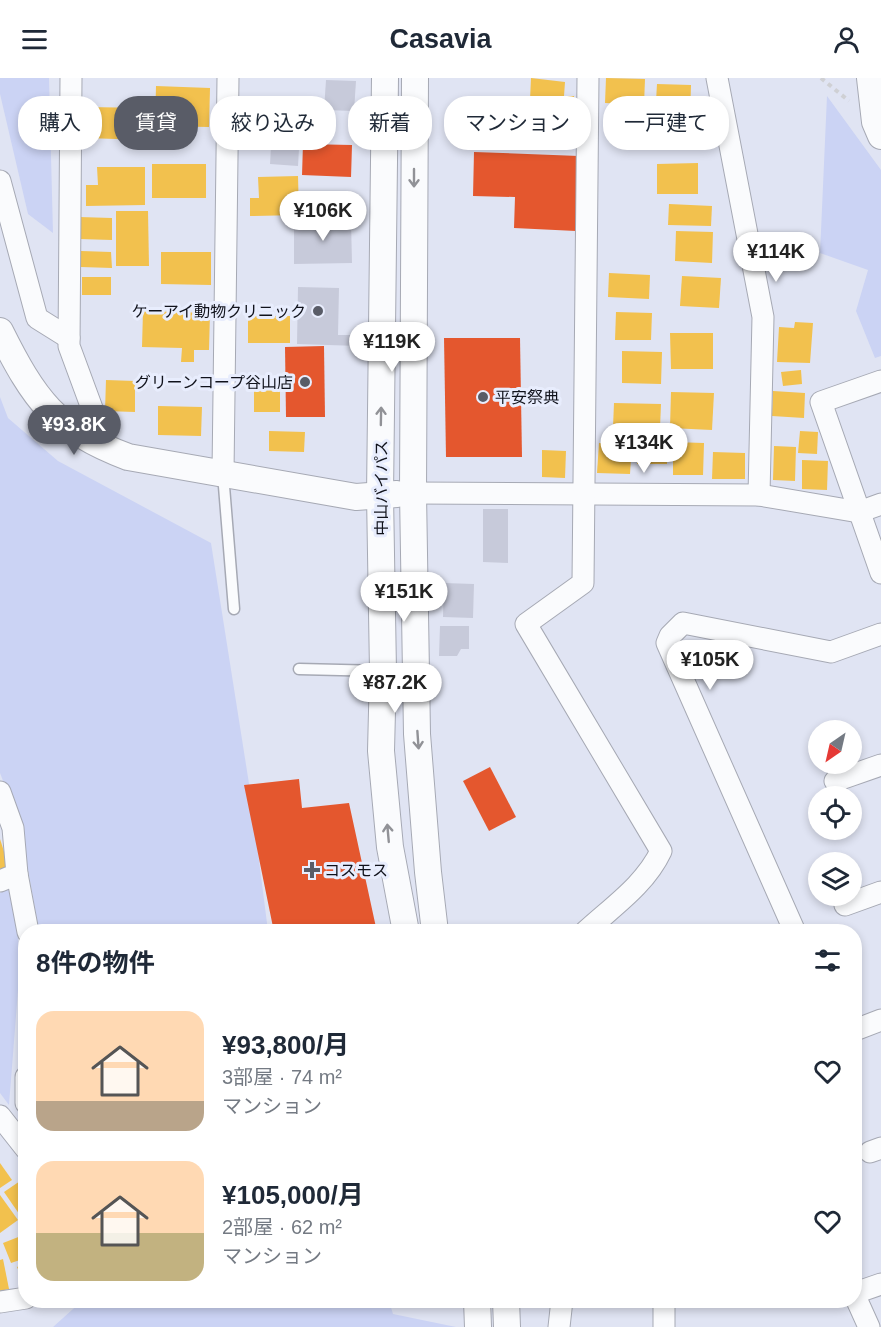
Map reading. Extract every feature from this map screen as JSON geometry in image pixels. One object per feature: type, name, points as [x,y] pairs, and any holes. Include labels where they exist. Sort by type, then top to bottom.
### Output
[{"type":"street","points":[[71,78],[69,346],[107,449]]},
{"type":"street","points":[[223,473],[228,78]]},
{"type":"street","name":"中山バイパス","points":[[385,78],[380,495],[383,671],[381,751],[390,847],[404,924]]},
{"type":"street","name":"中山バイパス","points":[[415,78],[413,493],[417,734],[434,924]]},
{"type":"street","points":[[588,78],[584,583],[526,624],[661,852],[654,866],[639,883],[594,924]]},
{"type":"street","points":[[717,78],[763,317],[759,495]]},
{"type":"street","points":[[870,78],[875,122],[881,136]]},
{"type":"street","points":[[0,181],[37,318],[69,338]]},
{"type":"street","points":[[0,331],[20,372],[40,401],[66,426],[107,449],[128,457],[356,496],[413,493],[759,495],[859,512],[881,504]]},
{"type":"street","points":[[881,381],[821,402],[881,573]]},
{"type":"street","points":[[791,924],[667,643],[670,636],[683,623],[831,651],[881,634]]},
{"type":"street","points":[[835,781],[881,765]]},
{"type":"street","points":[[0,792],[13,828],[8,878],[25,924]]},
{"type":"street","points":[[862,899],[881,892]]},
{"type":"street","points":[[862,1027],[881,1020]]},
{"type":"street","points":[[0,1116],[18,1139]]},
{"type":"street","points":[[862,1291],[881,1284]]},
{"type":"street","points":[[0,1302],[18,1299]]},
{"type":"street","points":[[477,1308],[478,1327]]},
{"type":"street","points":[[506,1308],[507,1327]]},
{"type":"street","points":[[559,1327],[561,1308]]},
{"type":"street","points":[[664,1308],[664,1327]]},
{"type":"street","points":[[861,1308],[869,1327]]},
{"type":"lane","points":[[223,473],[234,609]]},
{"type":"lane","points":[[299,669],[383,671]]},
{"type":"shaded area","points":[[0,78],[49,78],[49,96],[18,96],[18,150],[51,150],[53,233],[28,214],[0,94]]},
{"type":"shaded area","points":[[827,96],[881,170],[881,356],[875,358],[856,311],[868,270],[820,253]]},
{"type":"shaded area","points":[[0,397],[8,418],[58,461],[211,543],[250,790],[267,924],[38,924],[20,825],[0,773]]},
{"type":"shaded area","points":[[14,885],[18,938],[18,990],[9,1105],[0,1093],[0,893]]},
{"type":"shaded area","points":[[74,1308],[391,1308],[393,1314],[456,1327],[53,1327]]},
{"type":"building: 住宅","points":[[531,78],[565,82],[564,96],[530,96]]},
{"type":"building: 住宅","points":[[606,78],[645,79],[644,96],[605,96]]},
{"type":"building: 住宅","points":[[657,84],[691,85],[691,96],[656,96]]},
{"type":"building: 住宅","points":[[156,86],[210,88],[209,127],[198,127],[198,96],[156,96]]},
{"type":"building: 住宅","points":[[102,107],[114,107],[114,139],[102,139]]},
{"type":"building: 住宅","points":[[698,163],[698,194],[657,194],[657,164]]},
{"type":"building: 住宅","points":[[152,164],[206,164],[206,198],[152,198]]},
{"type":"building: 住宅","points":[[97,167],[145,167],[145,205],[86,206],[86,185],[98,185]]},
{"type":"building: 住宅","points":[[298,176],[299,215],[250,216],[250,198],[259,198],[258,177]]},
{"type":"building: 住宅","points":[[669,204],[712,206],[711,226],[668,225]]},
{"type":"building: 住宅","points":[[116,211],[148,211],[149,266],[116,266]]},
{"type":"building: 住宅","points":[[79,217],[112,218],[112,240],[79,239]]},
{"type":"building: 住宅","points":[[676,231],[713,232],[712,263],[675,261]]},
{"type":"building: 住宅","points":[[81,251],[111,252],[112,268],[81,267]]},
{"type":"building: 住宅","points":[[161,252],[211,252],[211,285],[161,284]]},
{"type":"building: 住宅","points":[[609,273],[650,275],[649,299],[608,297]]},
{"type":"building: 住宅","points":[[682,276],[721,278],[719,308],[680,306]]},
{"type":"building: 住宅","points":[[82,277],[111,277],[111,295],[82,295]]},
{"type":"building: 住宅","points":[[143,311],[210,313],[209,350],[194,350],[194,362],[181,362],[182,348],[142,347]]},
{"type":"building: 住宅","points":[[616,312],[652,313],[651,340],[615,340]]},
{"type":"building: 住宅","points":[[248,316],[290,316],[290,343],[248,343]]},
{"type":"building: 住宅","points":[[795,322],[813,323],[810,363],[777,362],[779,327],[794,328]]},
{"type":"building: 住宅","points":[[670,333],[713,333],[713,369],[671,369]]},
{"type":"building: 住宅","points":[[622,351],[662,352],[661,384],[622,383]]},
{"type":"building: 住宅","points":[[801,370],[802,384],[783,386],[781,372]]},
{"type":"building: 住宅","points":[[106,380],[135,381],[135,412],[105,411]]},
{"type":"building: 住宅","points":[[254,387],[280,387],[280,412],[254,412]]},
{"type":"building: 住宅","points":[[773,391],[805,393],[804,418],[772,416]]},
{"type":"building: 住宅","points":[[671,392],[714,393],[712,430],[670,428]]},
{"type":"building: 住宅","points":[[614,403],[661,404],[660,428],[613,427]]},
{"type":"building: 住宅","points":[[158,406],[202,407],[201,436],[158,435]]},
{"type":"building: 住宅","points":[[269,431],[305,432],[304,452],[269,451]]},
{"type":"building: 住宅","points":[[800,431],[818,432],[817,454],[798,453]]},
{"type":"building: 住宅","points":[[637,438],[667,438],[667,464],[637,464]]},
{"type":"building: 住宅","points":[[673,442],[704,443],[703,475],[673,475]]},
{"type":"building: 住宅","points":[[599,443],[632,444],[630,474],[597,473]]},
{"type":"building: 住宅","points":[[774,446],[796,447],[795,481],[773,480]]},
{"type":"building: 住宅","points":[[542,450],[566,451],[565,478],[542,477]]},
{"type":"building: 住宅","points":[[713,452],[745,453],[745,479],[712,479]]},
{"type":"building: 住宅","points":[[802,460],[828,461],[827,490],[802,489]]},
{"type":"building: 住宅","points":[[0,839],[9,867],[0,869]]},
{"type":"building: 住宅","points":[[0,1163],[12,1180],[0,1188]]},
{"type":"building: 住宅","points":[[18,1182],[18,1212],[4,1192]]},
{"type":"building: 住宅","points":[[0,1195],[18,1220],[0,1233]]},
{"type":"building: 住宅","points":[[18,1237],[18,1261],[11,1263],[3,1243]]},
{"type":"building: 住宅","points":[[3,1259],[9,1289],[0,1291],[0,1260]]},
{"type":"building: 商業","points":[[336,145],[348,145],[348,150],[352,150],[351,177],[302,175],[303,150],[336,150]]},
{"type":"building: 商業","points":[[474,152],[579,156],[576,231],[514,228],[515,197],[473,196]]},
{"type":"building: 商業","name":"平安祭典","points":[[444,338],[520,338],[522,457],[446,457]]},
{"type":"building: 商業","name":"グリーンコープ谷山店","points":[[324,346],[325,417],[286,417],[285,347]]},
{"type":"building: 商業","points":[[490,767],[516,817],[489,831],[463,781]]},
{"type":"building: 商業","name":"コスモス","points":[[299,779],[302,808],[349,803],[375,924],[272,924],[244,785]]},
{"type":"building: その他","points":[[326,80],[356,81],[355,96],[348,96],[348,111],[336,110],[336,96],[325,96]]},
{"type":"building: その他","points":[[271,150],[299,150],[298,166],[270,164]]},
{"type":"building: その他","points":[[294,220],[351,220],[352,263],[294,264]]},
{"type":"building: その他","name":"ケーアイ動物クリニック","points":[[298,287],[339,288],[338,335],[359,335],[359,346],[297,344]]},
{"type":"building: その他","points":[[483,509],[508,509],[508,563],[483,562]]},
{"type":"building: その他","points":[[444,583],[474,584],[473,618],[443,617]]},
{"type":"building: その他","points":[[440,626],[469,626],[469,649],[461,649],[457,656],[439,656]]},
{"type":"place","name":"ケーアイ動物クリニック","points":[[318,311]]},
{"type":"place","name":"グリーンコープ谷山店","points":[[305,382]]},
{"type":"place","name":"平安祭典","points":[[483,397]]},
{"type":"place","name":"コスモス","points":[[312,870]]}]
